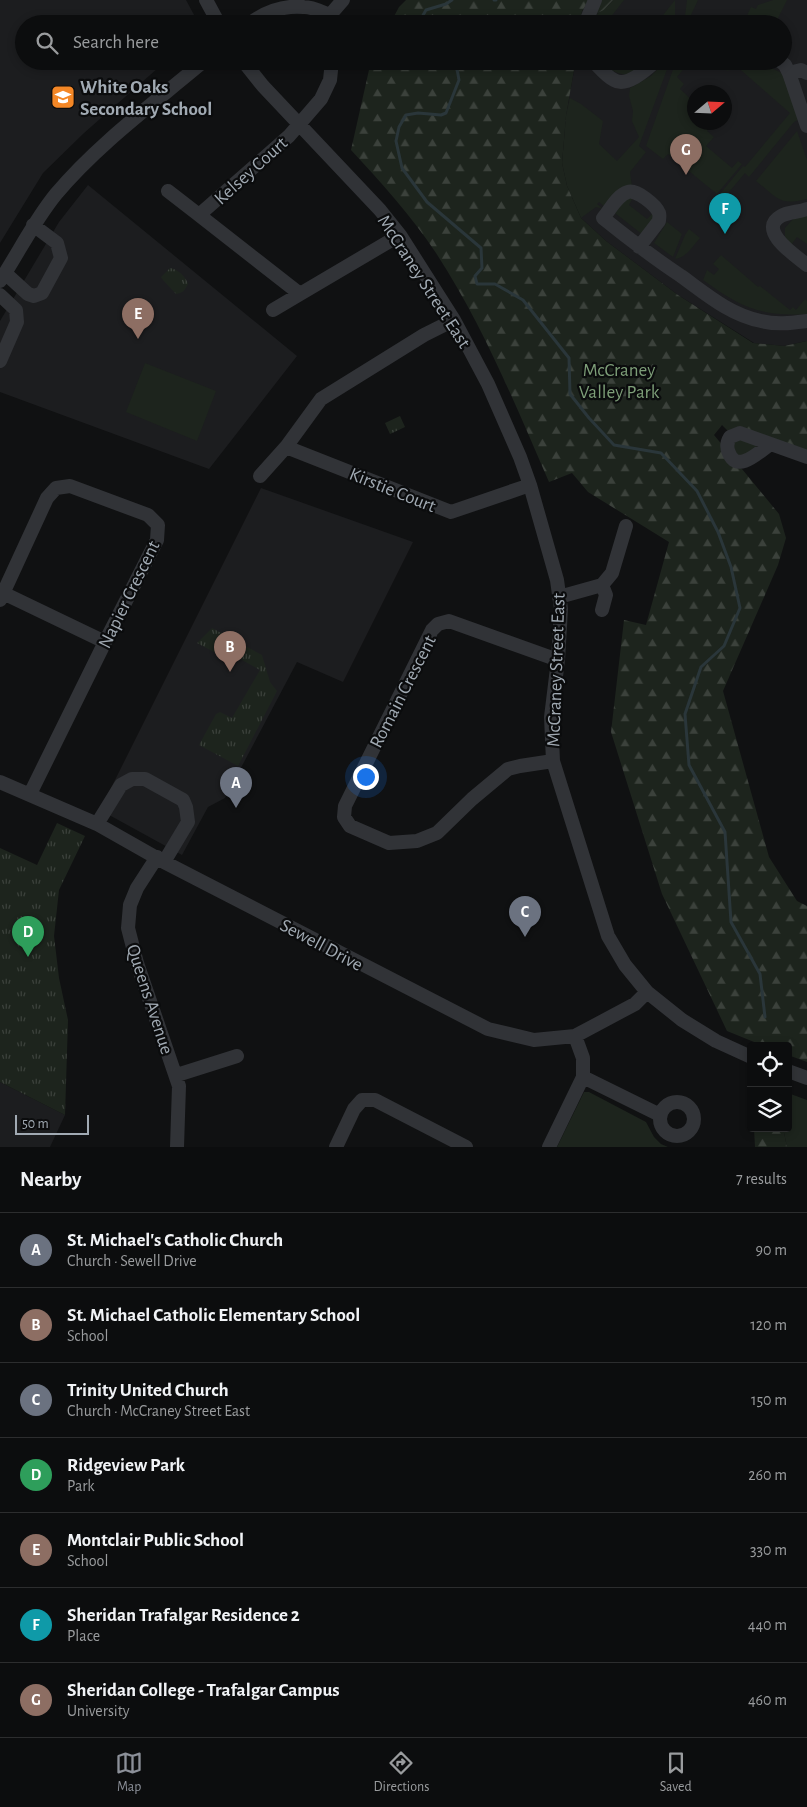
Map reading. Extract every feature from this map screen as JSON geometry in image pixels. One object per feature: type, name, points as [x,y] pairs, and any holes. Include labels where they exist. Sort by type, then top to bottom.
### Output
[{"type":"street","points":[[206,0],[214,15]]},
{"type":"street","points":[[334,15],[343,0]]},
{"type":"street","points":[[589,15],[595,0]]},
{"type":"street","points":[[260,15],[282,8],[305,7],[322,15]]},
{"type":"street","points":[[33,225],[57,242],[61,258],[42,293],[34,296],[3,277],[33,225],[56,194],[95,153],[193,70]]},
{"type":"street","name":"McCraney Street East","points":[[250,70],[380,210],[400,236],[454,320],[488,384],[520,457],[530,485],[557,580],[561,609],[558,660],[551,717],[553,761],[608,936],[625,965],[647,992],[682,1020],[716,1042],[747,1055]]},
{"type":"street","name":"Kelsey Court","points":[[199,215],[289,136],[321,99],[330,80],[331,70]]},
{"type":"street","points":[[603,70],[614,80],[622,82],[631,80],[644,70]]},
{"type":"street","points":[[788,70],[807,126]]},
{"type":"street","points":[[789,73],[802,70],[807,73]]},
{"type":"street","name":"Kelsey Court","points":[[168,191],[300,294]]},
{"type":"street","points":[[807,209],[780,217],[773,228],[775,236],[807,265]]},
{"type":"street","points":[[273,310],[400,236]]},
{"type":"street","points":[[639,247],[708,297],[741,315],[778,324],[807,321]]},
{"type":"street","points":[[0,295],[16,310],[17,322],[0,361]]},
{"type":"street","points":[[260,476],[286,447],[321,399],[424,335],[454,320]]},
{"type":"street","points":[[769,445],[807,457]]},
{"type":"street","name":"Kirstie Court","points":[[286,447],[450,512],[530,485]]},
{"type":"street","name":"Napier Crescent","points":[[2,596],[46,498],[56,488],[70,486],[148,514],[158,525],[157,540],[30,794]]},
{"type":"street","points":[[559,597],[602,585],[612,574],[626,526]]},
{"type":"street","points":[[602,585],[606,595],[602,610]]},
{"type":"street","points":[[2,596],[105,642]]},
{"type":"street","name":"Romain Crescent","points":[[553,761],[508,769],[472,799],[437,833],[417,841],[389,843],[350,826],[344,817],[345,806],[432,630],[438,624],[449,622],[558,660]]},
{"type":"street","points":[[97,824],[121,785],[132,779],[145,779],[182,800],[186,807],[188,822],[184,832],[161,859]]},
{"type":"street","name":"Sewell Drive","points":[[0,782],[97,824],[488,1029],[534,1040],[575,1036],[635,1004],[647,992]]},
{"type":"street","name":"Queens Avenue","points":[[161,859],[137,888],[130,905],[128,928],[146,988],[180,1086],[178,1147]]},
{"type":"street","points":[[549,1147],[583,1077],[582,1058],[575,1036]]},
{"type":"street","points":[[177,1075],[237,1056]]},
{"type":"street","points":[[792,1072],[807,1078]]},
{"type":"street","points":[[583,1077],[660,1115]]},
{"type":"street","points":[[336,1147],[354,1109],[362,1100],[375,1100],[466,1147]]},
{"type":"shaded area","name":"White Oaks Secondary School","points":[[0,0],[186,0],[194,15],[15,15],[15,70],[156,70],[84,133],[43,173],[0,243]]},
{"type":"shaded area","points":[[590,0],[807,0],[807,341],[784,346],[754,343],[678,295],[606,241],[581,218],[565,140],[566,116],[574,70],[792,70],[792,15],[581,15]]},
{"type":"shaded area","points":[[88,185],[297,356],[209,469],[0,392],[0,321],[59,222]]},
{"type":"shaded area","points":[[261,488],[413,542],[343,682],[297,662],[225,798],[208,807],[182,855],[100,810]]},
{"type":"shaded area","points":[[0,1082],[65,1115],[50,1147],[0,1147]]},
{"type":"green space","points":[[406,0],[590,0],[581,15],[395,15]]},
{"type":"green space","points":[[602,0],[613,0],[604,10],[595,14]]},
{"type":"green space","points":[[613,0],[624,0],[612,15],[597,15]]},
{"type":"green space","points":[[675,0],[675,15],[663,15]]},
{"type":"green space","points":[[687,0],[698,0],[691,15],[685,15]]},
{"type":"green space","points":[[773,0],[787,0],[780,15],[747,15],[751,7],[756,9],[758,5]]},
{"type":"green space","name":"McCraney Valley Park","points":[[369,70],[574,70],[566,116],[562,163],[567,186],[581,218],[606,241],[678,295],[753,343],[784,346],[807,341],[807,452],[730,433],[722,425],[714,435],[779,514],[786,538],[778,565],[723,691],[769,857],[797,901],[807,906],[807,1062],[792,1056],[792,1042],[754,1042],[727,1031],[662,894],[611,732],[624,620],[646,625],[669,542],[588,492],[572,473],[549,482],[524,423],[469,308],[436,253],[407,213],[351,150]]},
{"type":"green space","points":[[612,70],[635,70],[629,75]]},
{"type":"green space","points":[[657,70],[667,70],[639,146],[646,152],[630,172],[632,187],[605,207],[599,202],[597,204],[603,209],[596,207],[581,218],[567,186],[562,163],[566,116],[570,98],[603,121],[599,144],[617,161],[639,137],[632,121],[633,111],[629,96],[630,88],[651,76]]},
{"type":"green space","points":[[673,70],[683,70],[677,77],[684,84],[680,89],[687,96],[687,130],[708,130],[714,137],[706,146],[732,168],[738,161],[742,164],[717,194],[668,154],[663,159],[646,146]]},
{"type":"green space","points":[[741,70],[776,70],[783,74],[799,119],[794,122],[749,177],[745,173],[719,204],[714,201],[743,166],[745,167],[790,113]]},
{"type":"green space","points":[[797,131],[807,160],[807,199],[790,202],[774,196],[756,181]]},
{"type":"green space","points":[[626,198],[633,198],[629,205],[647,219],[652,214],[654,216],[643,235],[615,213]]},
{"type":"green space","points":[[807,214],[807,244],[797,237],[791,245],[785,237],[785,228],[794,218]]},
{"type":"green space","points":[[667,222],[682,234],[673,257],[654,243]]},
{"type":"green space","points":[[689,229],[700,238],[686,254],[675,259],[685,235]]},
{"type":"green space","points":[[721,255],[758,287],[760,286],[790,310],[793,307],[796,310],[805,299],[807,301],[807,314],[791,315],[764,312],[740,303],[716,289],[703,280],[707,270],[714,275],[719,269],[713,264]]},
{"type":"green space","points":[[170,268],[179,272],[187,281],[187,286],[180,293],[176,294],[161,277]]},
{"type":"green space","points":[[145,363],[216,391],[197,441],[126,412]]},
{"type":"green space","points":[[400,416],[405,427],[390,434],[385,423]]},
{"type":"green space","points":[[737,437],[756,444],[757,448],[739,458],[731,443]]},
{"type":"green space","points":[[212,628],[262,655],[270,682],[277,691],[238,766],[199,745],[216,714],[220,712],[232,718],[260,670],[233,655],[231,661],[197,643]]},
{"type":"green space","points":[[57,823],[85,836],[59,890],[54,936],[59,978],[68,1020],[65,1115],[0,1082],[0,848],[37,865]]},
{"type":"green space","points":[[584,1092],[589,1092],[646,1122],[654,1137],[661,1144],[668,1147],[557,1147]]},
{"type":"green space","points":[[792,1094],[807,1100],[807,1147],[787,1147],[784,1132],[792,1132]]},
{"type":"green space","points":[[754,1132],[784,1132],[787,1147],[755,1147]]},
{"type":"waterway","points":[[423,15],[426,10],[446,4],[452,0]]},
{"type":"waterway","points":[[457,70],[459,80],[446,113],[441,115],[418,113],[406,115],[399,127],[396,141],[402,168],[427,202],[481,248],[482,268],[475,276],[477,284],[495,284],[523,300],[569,358],[570,394],[589,418],[614,445],[661,453],[697,491],[718,532],[731,567],[740,608],[724,646],[701,667],[685,714],[689,765],[725,832],[731,922],[760,974],[765,1017]]},
{"type":"place","name":"White Oaks Secondary School","points":[[63,97]]},
{"type":"place","name":"Sheridan College - Trafalgar Campus","points":[[686,175]]},
{"type":"place","name":"Sheridan Trafalgar Residence 2","points":[[725,234]]},
{"type":"place","name":"Montclair Public School","points":[[138,339]]},
{"type":"place","name":"St. Michael Catholic Elementary School","points":[[230,672]]},
{"type":"place","name":"St. Michael's Catholic Church","points":[[236,808]]},
{"type":"place","name":"Trinity United Church","points":[[525,937]]},
{"type":"place","name":"Ridgeview Park","points":[[28,957]]}]
